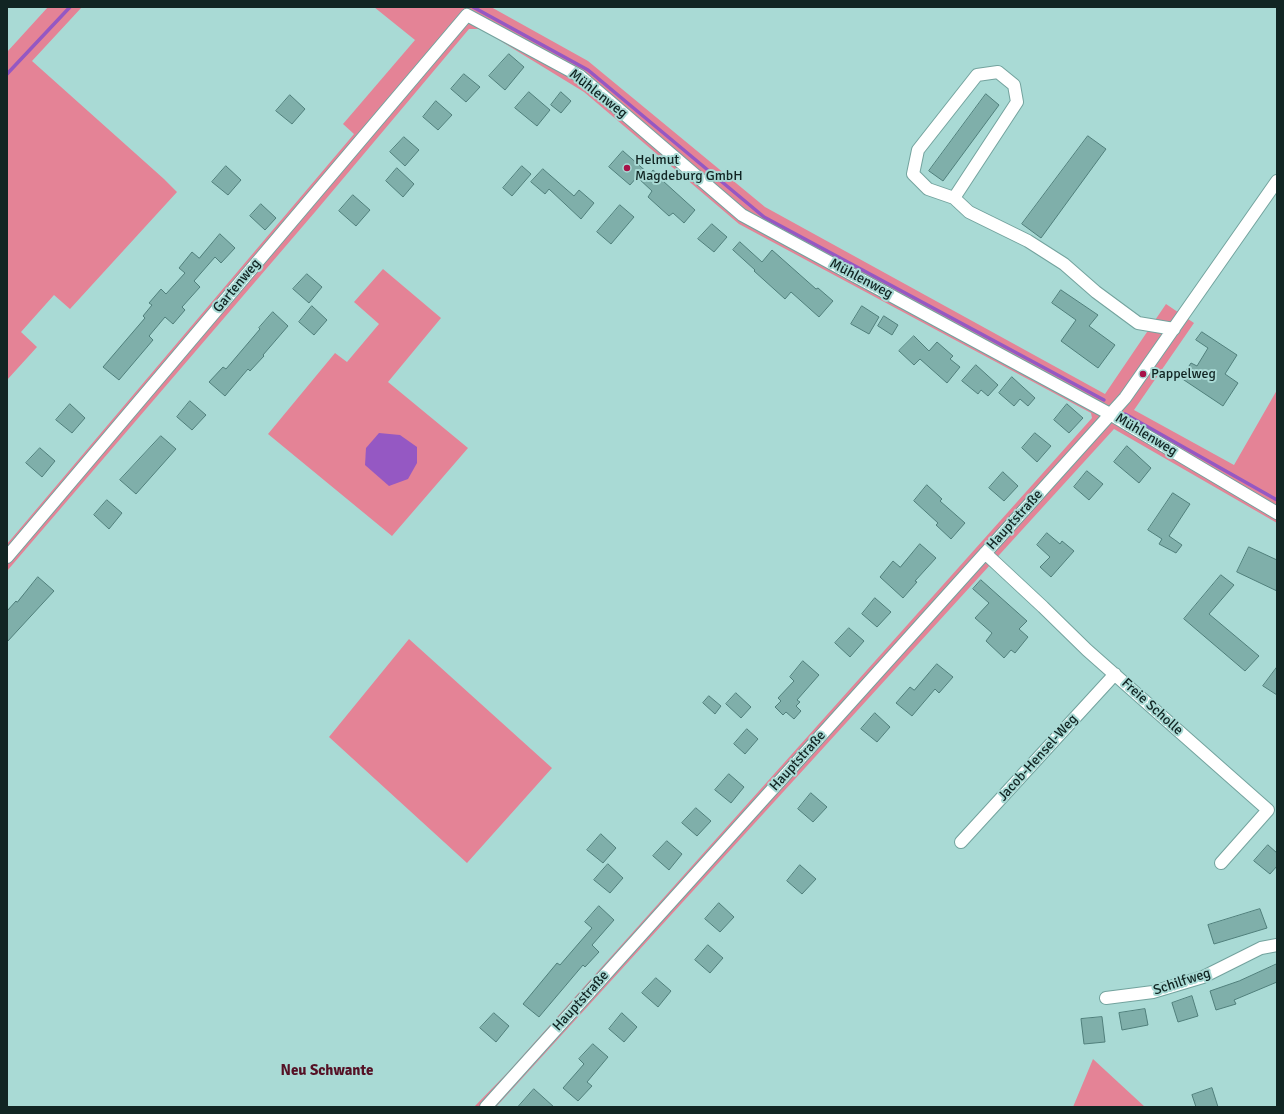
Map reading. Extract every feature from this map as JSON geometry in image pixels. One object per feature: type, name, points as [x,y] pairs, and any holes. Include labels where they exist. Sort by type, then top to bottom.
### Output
[{"type":"street","name":"Mühlenweg","points":[[467,15],[580,76],[742,214],[1110,414],[1277,513]]},
{"type":"street","name":"Gartenweg","points":[[7,557],[467,15]]},
{"type":"street","points":[[954,198],[1017,102],[1014,85],[998,72],[977,75],[918,150],[913,174],[928,189],[954,198],[969,212],[1028,240],[1064,264],[1096,292],[1138,323],[1174,329]]},
{"type":"street","points":[[1110,414],[1125,398],[1277,182]]},
{"type":"street","name":"Hauptstraße","points":[[486,1107],[1110,414]]},
{"type":"street","name":"Freie Scholle","points":[[985,553],[1087,650],[1268,810],[1221,863]]},
{"type":"street","name":"Jacob-Hensel-Weg","points":[[961,842],[1115,674]]},
{"type":"street","name":"Schilfweg","points":[[1106,998],[1153,992],[1203,977],[1261,948],[1277,945]]},
{"type":"shaded area","points":[[48,7],[82,7],[32,61],[177,192],[70,309],[54,295],[21,332],[37,347],[7,380],[7,52]]},
{"type":"shaded area","points":[[374,7],[491,7],[588,61],[765,207],[1105,394],[1166,304],[1194,323],[1134,410],[1234,465],[1277,390],[1277,523],[1114,429],[496,1107],[474,1107],[508,1072],[1092,418],[1091,413],[739,224],[584,92],[481,29],[469,29],[315,212],[7,571],[7,544],[354,134],[343,124],[415,40]]},
{"type":"shaded area","points":[[383,269],[441,318],[388,382],[468,448],[392,536],[268,434],[335,353],[347,362],[379,324],[354,302]]},
{"type":"shaded area","points":[[379,433],[400,435],[417,447],[417,463],[408,479],[389,486],[365,465],[366,448]]},
{"type":"shaded area","points":[[409,639],[552,768],[467,863],[329,737]]},
{"type":"shaded area","points":[[1093,1059],[1145,1107],[1073,1107]]},
{"type":"building","points":[[509,54],[524,67],[505,90],[489,76]]},
{"type":"building","points":[[464,74],[480,87],[466,102],[451,89]]},
{"type":"building","points":[[529,92],[550,110],[537,126],[515,108]]},
{"type":"building","points":[[561,92],[571,101],[561,113],[551,105]]},
{"type":"building","points":[[986,94],[999,105],[943,181],[929,171]]},
{"type":"building","points":[[290,95],[305,109],[292,124],[276,111]]},
{"type":"building","points":[[436,101],[452,115],[438,130],[423,117]]},
{"type":"building","points":[[1088,136],[1106,149],[1041,238],[1022,224]]},
{"type":"building","points":[[404,137],[419,150],[405,166],[390,152]]},
{"type":"building","points":[[623,151],[649,174],[653,170],[664,179],[663,181],[695,210],[684,223],[673,213],[669,216],[648,197],[652,191],[637,177],[630,185],[609,167]]},
{"type":"building","points":[[226,166],[241,180],[228,195],[212,182]]},
{"type":"building","points":[[522,166],[531,174],[512,196],[503,188]]},
{"type":"building","points":[[397,168],[414,184],[403,197],[386,181]]},
{"type":"building","points":[[543,169],[574,196],[579,190],[594,203],[581,219],[549,189],[545,194],[531,182]]},
{"type":"building","points":[[353,195],[370,210],[356,226],[339,211]]},
{"type":"building","points":[[261,204],[276,218],[265,230],[250,216]]},
{"type":"building","points":[[620,205],[634,217],[611,244],[597,232]]},
{"type":"building","points":[[712,224],[727,237],[714,252],[698,239]]},
{"type":"building","points":[[220,234],[235,248],[221,263],[215,257],[194,281],[200,287],[182,307],[185,310],[173,324],[165,317],[149,336],[153,340],[119,380],[103,367],[145,318],[143,316],[152,305],[149,303],[161,289],[166,294],[185,273],[179,268],[192,252],[199,258]]},
{"type":"building","points":[[740,242],[762,262],[772,250],[816,289],[818,288],[833,301],[819,317],[791,292],[785,299],[733,250]]},
{"type":"building","points":[[307,274],[322,287],[309,303],[293,289]]},
{"type":"building","points":[[1061,290],[1098,315],[1089,326],[1115,345],[1098,368],[1061,341],[1076,320],[1052,303]]},
{"type":"building","points":[[312,306],[327,320],[314,335],[299,322]]},
{"type":"building","points":[[862,306],[879,317],[869,334],[851,324]]},
{"type":"building","points":[[273,312],[288,326],[263,355],[264,356],[250,371],[248,369],[225,396],[209,382],[223,367],[226,369]]},
{"type":"building","points":[[884,316],[898,325],[892,335],[878,326]]},
{"type":"building","points":[[1202,332],[1237,355],[1225,374],[1238,383],[1223,406],[1181,378],[1191,363],[1197,366],[1208,348],[1196,340]]},
{"type":"building","points":[[914,336],[929,351],[937,342],[953,356],[950,359],[960,367],[947,383],[920,359],[914,365],[899,351]]},
{"type":"building","points":[[976,365],[998,385],[988,396],[981,390],[978,394],[962,381]]},
{"type":"building","points":[[1012,377],[1035,398],[1028,406],[1020,399],[1014,406],[999,393]]},
{"type":"building","points":[[190,401],[206,415],[192,430],[177,417]]},
{"type":"building","points":[[70,404],[85,418],[72,433],[56,420]]},
{"type":"building","points":[[1067,404],[1083,418],[1069,433],[1054,420]]},
{"type":"building","points":[[1035,433],[1051,446],[1037,462],[1022,448]]},
{"type":"building","points":[[161,436],[176,449],[136,494],[120,480]]},
{"type":"building","points":[[1127,446],[1151,468],[1139,483],[1114,462]]},
{"type":"building","points":[[40,448],[55,461],[42,477],[26,463]]},
{"type":"building","points":[[1087,471],[1103,484],[1089,500],[1074,487]]},
{"type":"building","points":[[1003,472],[1018,486],[1004,501],[989,488]]},
{"type":"building","points":[[927,485],[942,499],[940,501],[965,523],[951,539],[936,525],[938,523],[914,501]]},
{"type":"building","points":[[1173,493],[1190,504],[1169,536],[1182,545],[1176,553],[1159,544],[1162,539],[1148,530]]},
{"type":"building","points":[[107,500],[122,513],[109,529],[94,515]]},
{"type":"building","points":[[1047,533],[1060,544],[1062,541],[1074,551],[1051,577],[1040,567],[1050,557],[1037,545]]},
{"type":"building","points":[[920,544],[936,558],[915,581],[917,582],[903,598],[880,577],[893,561],[900,567]]},
{"type":"building","points":[[1249,547],[1277,560],[1277,591],[1237,572]]},
{"type":"building","points":[[1221,575],[1234,585],[1209,614],[1259,656],[1245,671],[1184,619]]},
{"type":"building","points":[[38,577],[54,591],[7,642],[7,611],[16,601],[17,602]]},
{"type":"building","points":[[981,580],[1027,621],[1019,629],[1028,637],[1015,653],[1011,650],[1004,658],[986,641],[992,633],[975,618],[989,603],[973,589]]},
{"type":"building","points":[[875,598],[891,612],[877,627],[862,614]]},
{"type":"building","points":[[849,628],[864,641],[850,657],[835,643]]},
{"type":"building","points":[[803,661],[819,675],[797,700],[800,702],[796,706],[801,711],[794,719],[786,712],[783,715],[775,707],[781,701],[778,698],[794,681],[790,677]]},
{"type":"building","points":[[937,664],[953,677],[939,693],[935,689],[912,716],[896,703],[910,687],[914,690]]},
{"type":"building","points":[[1277,667],[1277,695],[1263,686]]},
{"type":"building","points":[[736,693],[751,707],[741,718],[726,704]]},
{"type":"building","points":[[709,696],[721,706],[715,714],[703,703]]},
{"type":"building","points":[[875,713],[890,727],[877,742],[861,729]]},
{"type":"building","points":[[747,729],[758,739],[745,754],[734,744]]},
{"type":"building","points":[[729,774],[744,787],[731,803],[715,790]]},
{"type":"building","points":[[811,793],[827,807],[813,822],[798,809]]},
{"type":"building","points":[[696,808],[711,821],[697,836],[682,823]]},
{"type":"building","points":[[601,834],[616,848],[603,863],[587,850]]},
{"type":"building","points":[[667,841],[682,854],[669,870],[653,856]]},
{"type":"building","points":[[1268,845],[1277,853],[1277,866],[1270,874],[1254,861]]},
{"type":"building","points":[[608,864],[623,878],[610,893],[594,880]]},
{"type":"building","points":[[800,865],[816,879],[802,894],[787,881]]},
{"type":"building","points":[[719,903],[734,917],[720,932],[705,919]]},
{"type":"building","points":[[599,906],[614,920],[592,945],[599,952],[585,967],[583,965],[539,1017],[523,1004],[557,963],[560,965],[592,928],[585,922]]},
{"type":"building","points":[[1260,909],[1267,928],[1214,944],[1208,925]]},
{"type":"building","points":[[708,945],[723,958],[710,973],[695,960]]},
{"type":"building","points":[[1277,964],[1277,982],[1234,1000],[1236,1004],[1216,1010],[1210,991],[1239,981]]},
{"type":"building","points":[[656,978],[671,991],[658,1007],[642,993]]},
{"type":"building","points":[[1192,996],[1198,1016],[1178,1022],[1172,1003]]},
{"type":"building","points":[[1145,1009],[1148,1025],[1122,1030],[1119,1013]]},
{"type":"building","points":[[494,1013],[509,1026],[496,1042],[480,1028]]},
{"type":"building","points":[[622,1013],[637,1027],[624,1042],[609,1029]]},
{"type":"building","points":[[1102,1017],[1105,1042],[1084,1044],[1081,1019]]},
{"type":"building","points":[[593,1044],[608,1057],[587,1082],[592,1086],[578,1101],[563,1088],[584,1064],[579,1059]]},
{"type":"building","points":[[1212,1088],[1218,1107],[1196,1107],[1192,1095]]},
{"type":"building","points":[[534,1089],[554,1107],[518,1107]]},
{"type":"waterway","points":[[7,74],[70,7]]},
{"type":"waterway","points":[[473,7],[588,70],[764,217],[1104,400]]},
{"type":"waterway","points":[[1125,414],[1277,500]]},
{"type":"place","name":"Helmut Magdeburg GmbH","points":[[627,168]]},
{"type":"place","name":"Pappelweg","points":[[1143,374]]},
{"type":"district","name":"Neu Schwante","points":[[327,1071]]}]
